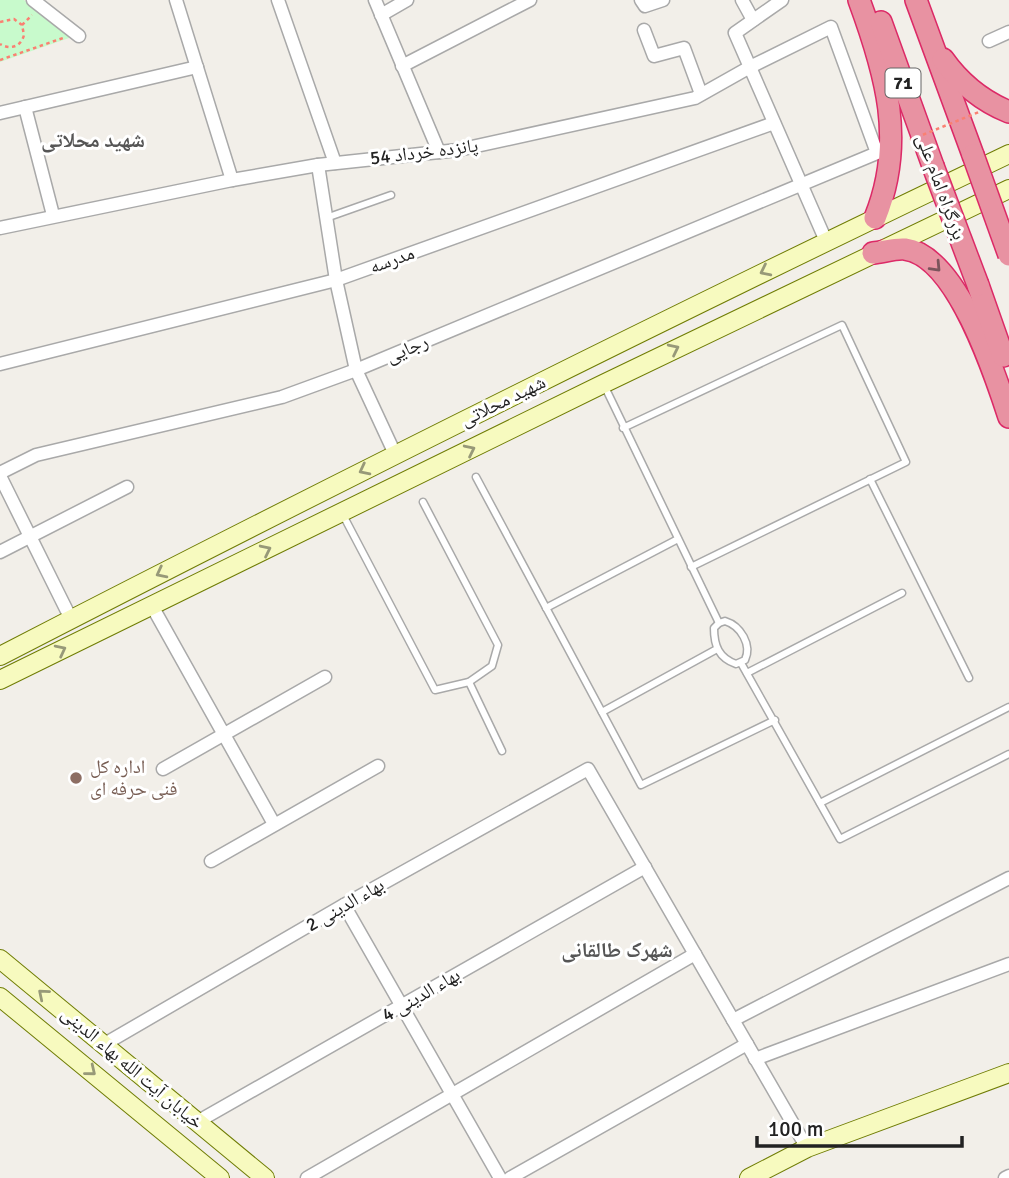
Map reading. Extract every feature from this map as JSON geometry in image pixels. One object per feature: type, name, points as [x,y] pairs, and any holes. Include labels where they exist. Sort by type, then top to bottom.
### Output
[{"type":"highway","points":[[859,0],[882,72],[891,127],[888,177],[875,218]]},
{"type":"highway","name":"بزرگراه امام علی","points":[[873,0],[1009,374]]},
{"type":"highway","name":"71","points":[[916,0],[1009,256]]},
{"type":"highway","points":[[930,42],[970,90],[1009,112]]},
{"type":"highway","points":[[873,253],[905,249],[928,258],[942,273],[982,339],[1009,417]]},
{"type":"main road","name":"شهید محلاتی","points":[[0,656],[395,454],[826,241],[1009,154]]},
{"type":"main road","name":"شهید محلاتی","points":[[0,680],[603,384],[1009,189]]},
{"type":"main road","name":"خیابان آیت الله بهاء الدینی","points":[[0,959],[265,1178]]},
{"type":"main road","name":"خیابان آیت الله بهاء الدینی","points":[[0,997],[220,1178]]},
{"type":"main road","points":[[749,1178],[807,1148],[1009,1073]]},
{"type":"street","points":[[33,0],[79,36]]},
{"type":"street","points":[[176,0],[232,180]]},
{"type":"street","points":[[278,0],[335,163]]},
{"type":"street","points":[[375,0],[439,152]]},
{"type":"street","points":[[381,15],[408,0]]},
{"type":"street","points":[[402,66],[530,0]]},
{"type":"street","points":[[641,0],[645,6],[663,0]]},
{"type":"street","points":[[742,0],[753,20]]},
{"type":"street","points":[[782,0],[735,33],[826,241]]},
{"type":"street","name":"پانزده خرداد 54","points":[[0,228],[54,215],[318,165],[458,150],[695,98],[831,27]]},
{"type":"street","name":"رجایی","points":[[0,475],[36,455],[282,397],[356,370],[877,153],[831,27]]},
{"type":"street","points":[[644,30],[654,56],[684,48],[701,94]]},
{"type":"street","points":[[989,41],[1009,32]]},
{"type":"street","points":[[0,113],[197,67]]},
{"type":"street","points":[[24,107],[54,215]]},
{"type":"street","name":"مدرسه","points":[[0,364],[336,280],[774,123]]},
{"type":"street","points":[[318,165],[336,280],[356,370],[395,454]]},
{"type":"street","points":[[0,475],[71,620]]},
{"type":"street","points":[[0,552],[127,487]]},
{"type":"street","points":[[152,606],[274,824]]},
{"type":"street","points":[[163,769],[325,677]]},
{"type":"street","points":[[211,861],[377,766]]},
{"type":"street","name":"بهاء الدینی 2","points":[[103,1045],[344,905],[589,769],[645,867]]},
{"type":"street","points":[[645,867],[807,1148]]},
{"type":"street","name":"بهاء الدینی 4","points":[[197,1122],[645,867]]},
{"type":"street","points":[[733,1020],[1009,878]]},
{"type":"street","points":[[344,905],[499,1178]]},
{"type":"street","points":[[307,1178],[695,954]]},
{"type":"street","points":[[755,1059],[1009,964]]},
{"type":"street","points":[[510,1178],[747,1044]]},
{"type":"lane","points":[[326,218],[391,195]]},
{"type":"lane","points":[[623,428],[842,325],[906,462],[691,567]]},
{"type":"lane","points":[[603,384],[719,623]]},
{"type":"lane","points":[[476,477],[641,785],[775,720]]},
{"type":"lane","points":[[870,480],[969,678]]},
{"type":"lane","points":[[342,513],[435,690],[469,682],[492,666],[498,645],[423,502]]},
{"type":"lane","points":[[546,608],[678,539]]},
{"type":"lane","points":[[747,673],[902,593]]},
{"type":"lane","points":[[719,623],[732,623],[739,629],[749,653],[746,660],[736,664],[729,662],[717,649],[714,628],[719,623]]},
{"type":"lane","points":[[602,712],[717,649]]},
{"type":"lane","points":[[741,663],[840,839],[1009,754]]},
{"type":"lane","points":[[469,682],[502,751]]},
{"type":"lane","points":[[820,803],[1009,707]]},
{"type":"path","points":[[22,25],[30,20],[31,9],[40,16]]},
{"type":"path","points":[[0,22],[14,19],[22,25],[24,35],[20,44],[10,48],[0,44]]},
{"type":"path","points":[[0,60],[67,37],[58,30]]},
{"type":"path","points":[[910,140],[979,113]]},
{"type":"green space","points":[[0,0],[24,0],[72,37],[0,62]]},
{"type":"place","name":"اداره کل فنی حرفه ای","points":[[76,778]]},
{"type":"district","name":"شهید محلاتی","points":[[93,140]]},
{"type":"district","name":"شهرک طالقانی","points":[[617,950]]}]
